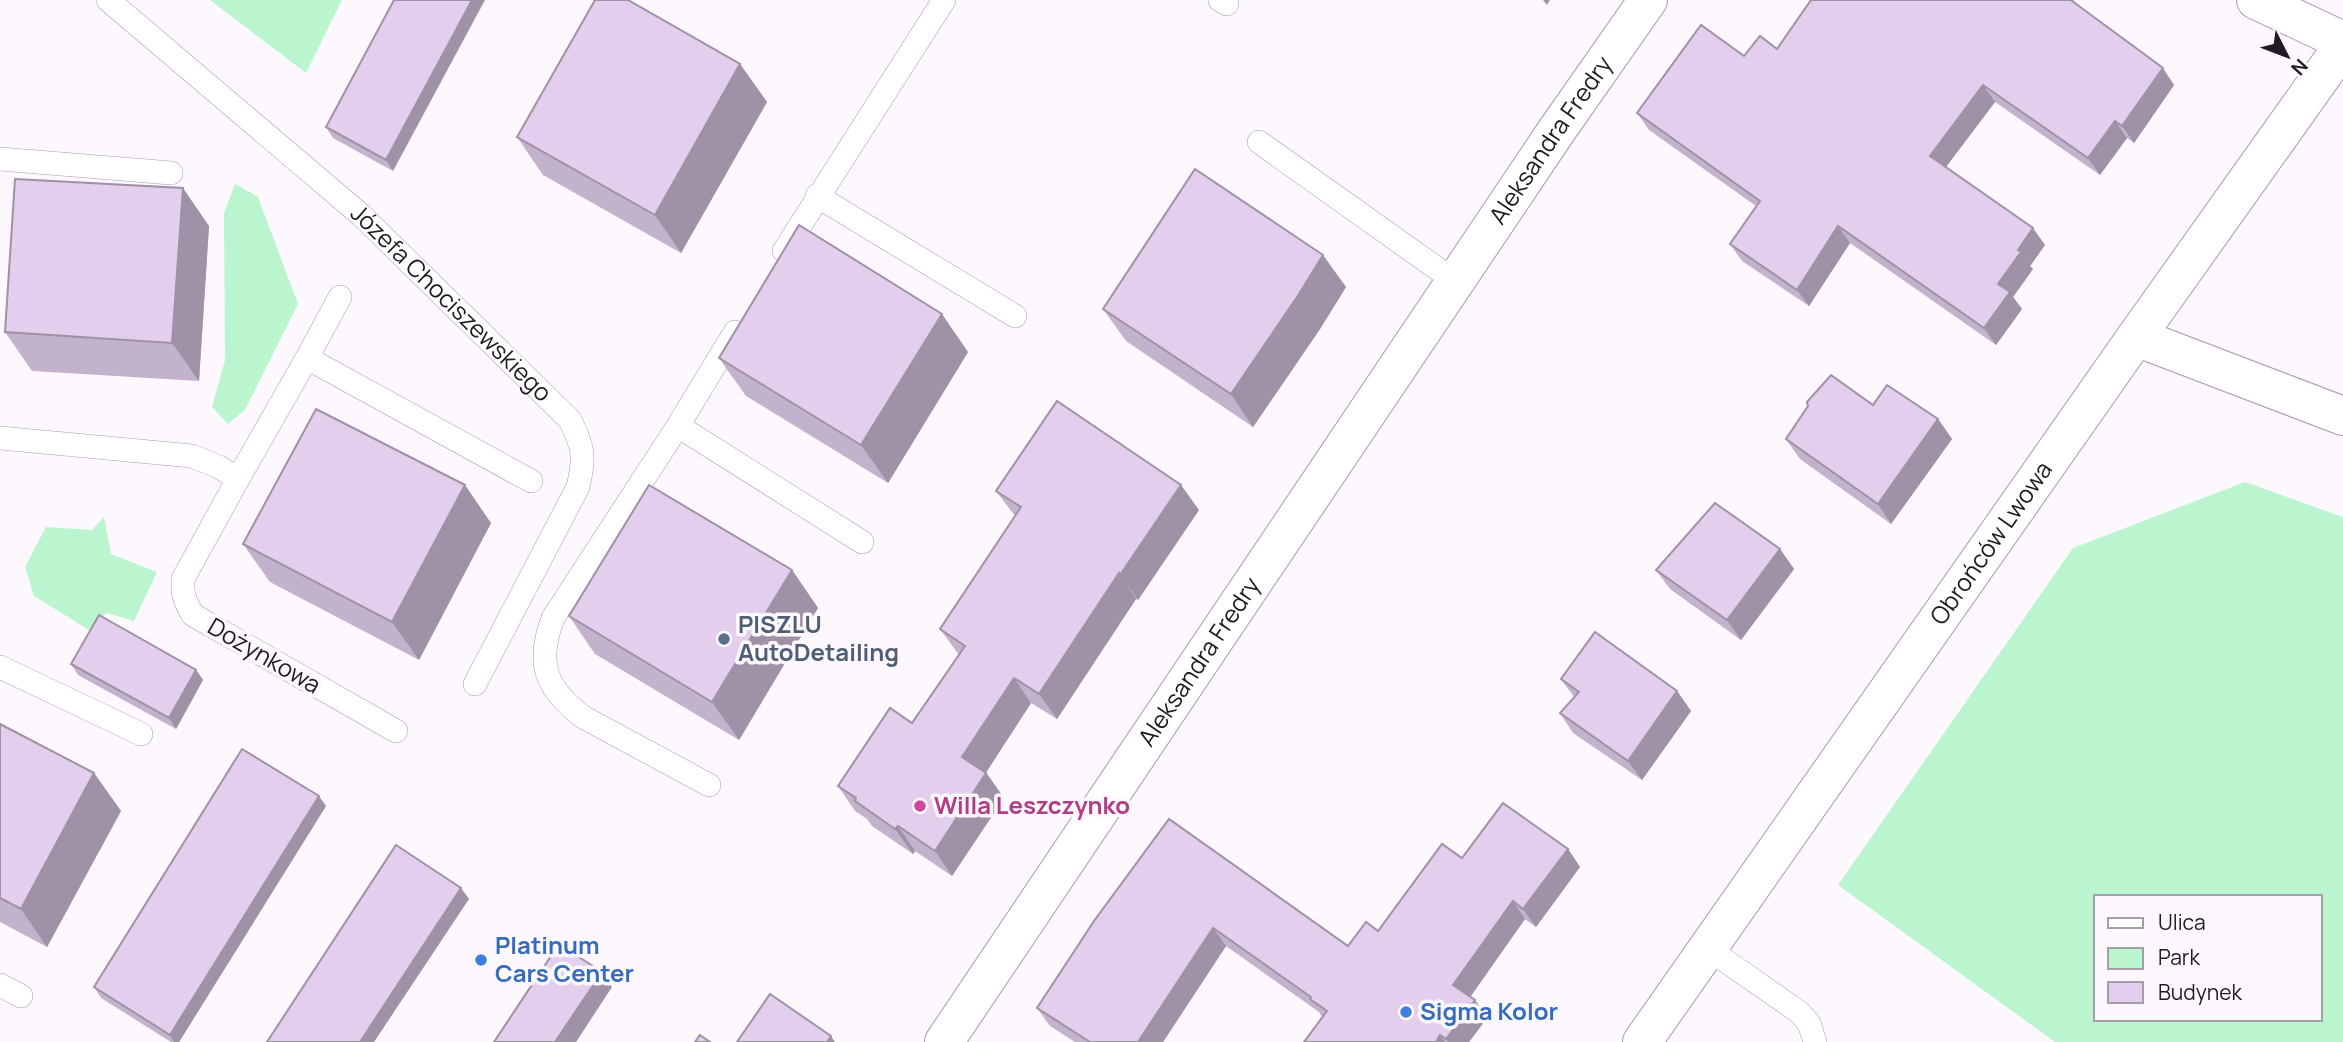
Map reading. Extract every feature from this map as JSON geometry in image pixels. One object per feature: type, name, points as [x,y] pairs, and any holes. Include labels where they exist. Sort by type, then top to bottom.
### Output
[{"type":"street","name":"Aleksandra Fredry","points":[[944,1042],[1557,130],[1648,0]]},
{"type":"street","points":[[2256,0],[2343,43]]},
{"type":"street","name":"Obrońców Lwowa","points":[[1642,1042],[2343,43]]},
{"type":"street","points":[[2136,337],[2343,416]]},
{"type":"lane","name":"Józefa Chociszewskiego","points":[[108,0],[360,215],[570,420],[580,441],[584,464],[578,487],[475,684]]},
{"type":"lane","points":[[776,265],[817,196],[944,0]]},
{"type":"lane","points":[[1259,142],[1456,282]]},
{"type":"lane","points":[[0,159],[171,173]]},
{"type":"lane","points":[[817,196],[1015,316]]},
{"type":"lane","name":"Dożynkowa","points":[[340,297],[183,579],[182,592],[193,615],[396,731]]},
{"type":"lane","points":[[709,785],[583,716],[565,703],[552,685],[545,663],[545,640],[553,618],[678,426],[748,311]]},
{"type":"lane","points":[[307,358],[531,481]]},
{"type":"lane","points":[[678,426],[862,542]]},
{"type":"lane","points":[[0,438],[192,456],[239,479]]},
{"type":"lane","points":[[0,667],[141,734]]},
{"type":"lane","points":[[1707,948],[1799,1012],[1809,1023],[1815,1042]]},
{"type":"lane","points":[[0,985],[21,996]]},
{"type":"green space","points":[[210,0],[342,0],[306,73]]},
{"type":"green space","points":[[235,184],[258,197],[298,304],[245,410],[228,424],[212,407],[225,360],[224,213]]},
{"type":"green space","points":[[2245,482],[2343,517],[2343,1042],[2055,1042],[1838,885],[2073,548]]},
{"type":"green space","points":[[104,517],[111,554],[157,572],[134,621],[107,613],[89,630],[34,596],[25,567],[46,527],[92,530]]},
{"type":"building","points":[[394,0],[472,0],[386,160],[326,127]]},
{"type":"building","points":[[595,0],[628,0],[740,64],[655,215],[517,137]]},
{"type":"building","points":[[1811,0],[2073,0],[2163,68],[2122,126],[2115,121],[2088,158],[1983,85],[1930,156],[2033,228],[2018,250],[2021,252],[1998,284],[2010,292],[1984,328],[1838,226],[1797,290],[1730,244],[1760,201],[1637,113],[1701,25],[1744,56],[1760,36],[1777,49]]},
{"type":"building","points":[[1195,169],[1323,255],[1231,394],[1103,309]]},
{"type":"building","points":[[15,179],[183,188],[172,343],[5,332]]},
{"type":"building","points":[[799,225],[942,314],[861,445],[719,358]]},
{"type":"building","points":[[1831,375],[1873,405],[1887,385],[1938,419],[1878,504],[1786,439],[1808,406],[1807,402]]},
{"type":"building","points":[[1057,401],[1181,485],[1039,694],[1014,678],[962,757],[986,773],[935,851],[898,826],[895,829],[838,786],[890,708],[912,723],[965,646],[940,629],[1021,507],[996,491]]},
{"type":"building","points":[[316,409],[465,485],[392,622],[243,544]]},
{"type":"building","points":[[649,485],[792,570],[712,702],[569,616]]},
{"type":"building","points":[[1715,503],[1780,549],[1727,620],[1656,570]]},
{"type":"building","points":[[99,615],[196,670],[169,718],[71,664]]},
{"type":"building","points":[[1595,632],[1677,691],[1628,761],[1560,713],[1579,692],[1561,679]]},
{"type":"building","points":[[0,724],[94,773],[21,909],[0,898]]},
{"type":"building","points":[[242,749],[319,796],[170,1035],[94,987]]},
{"type":"building","points":[[1503,803],[1568,849],[1523,909],[1513,901],[1453,985],[1475,1000],[1446,1039],[1440,1035],[1436,1042],[1304,1042],[1327,1011],[1213,928],[1138,1042],[1090,1042],[1037,1008],[1094,921],[1169,819],[1348,946],[1366,922],[1378,931],[1442,844],[1462,858]]},
{"type":"building","points":[[396,845],[461,888],[360,1042],[267,1042]]},
{"type":"building","points":[[559,944],[602,972],[555,1042],[494,1042]]},
{"type":"building","points":[[770,994],[831,1036],[827,1042],[737,1042]]},
{"type":"building","points":[[700,1035],[710,1042],[695,1042]]},
{"type":"place","name":"PISZLU AutoDetailing","points":[[724,639]]},
{"type":"place","name":"Willa Leszczynko","points":[[920,806]]},
{"type":"place","name":"Platinum Cars Center","points":[[481,960]]},
{"type":"place","name":"Sigma Kolor","points":[[1406,1012]]}]
